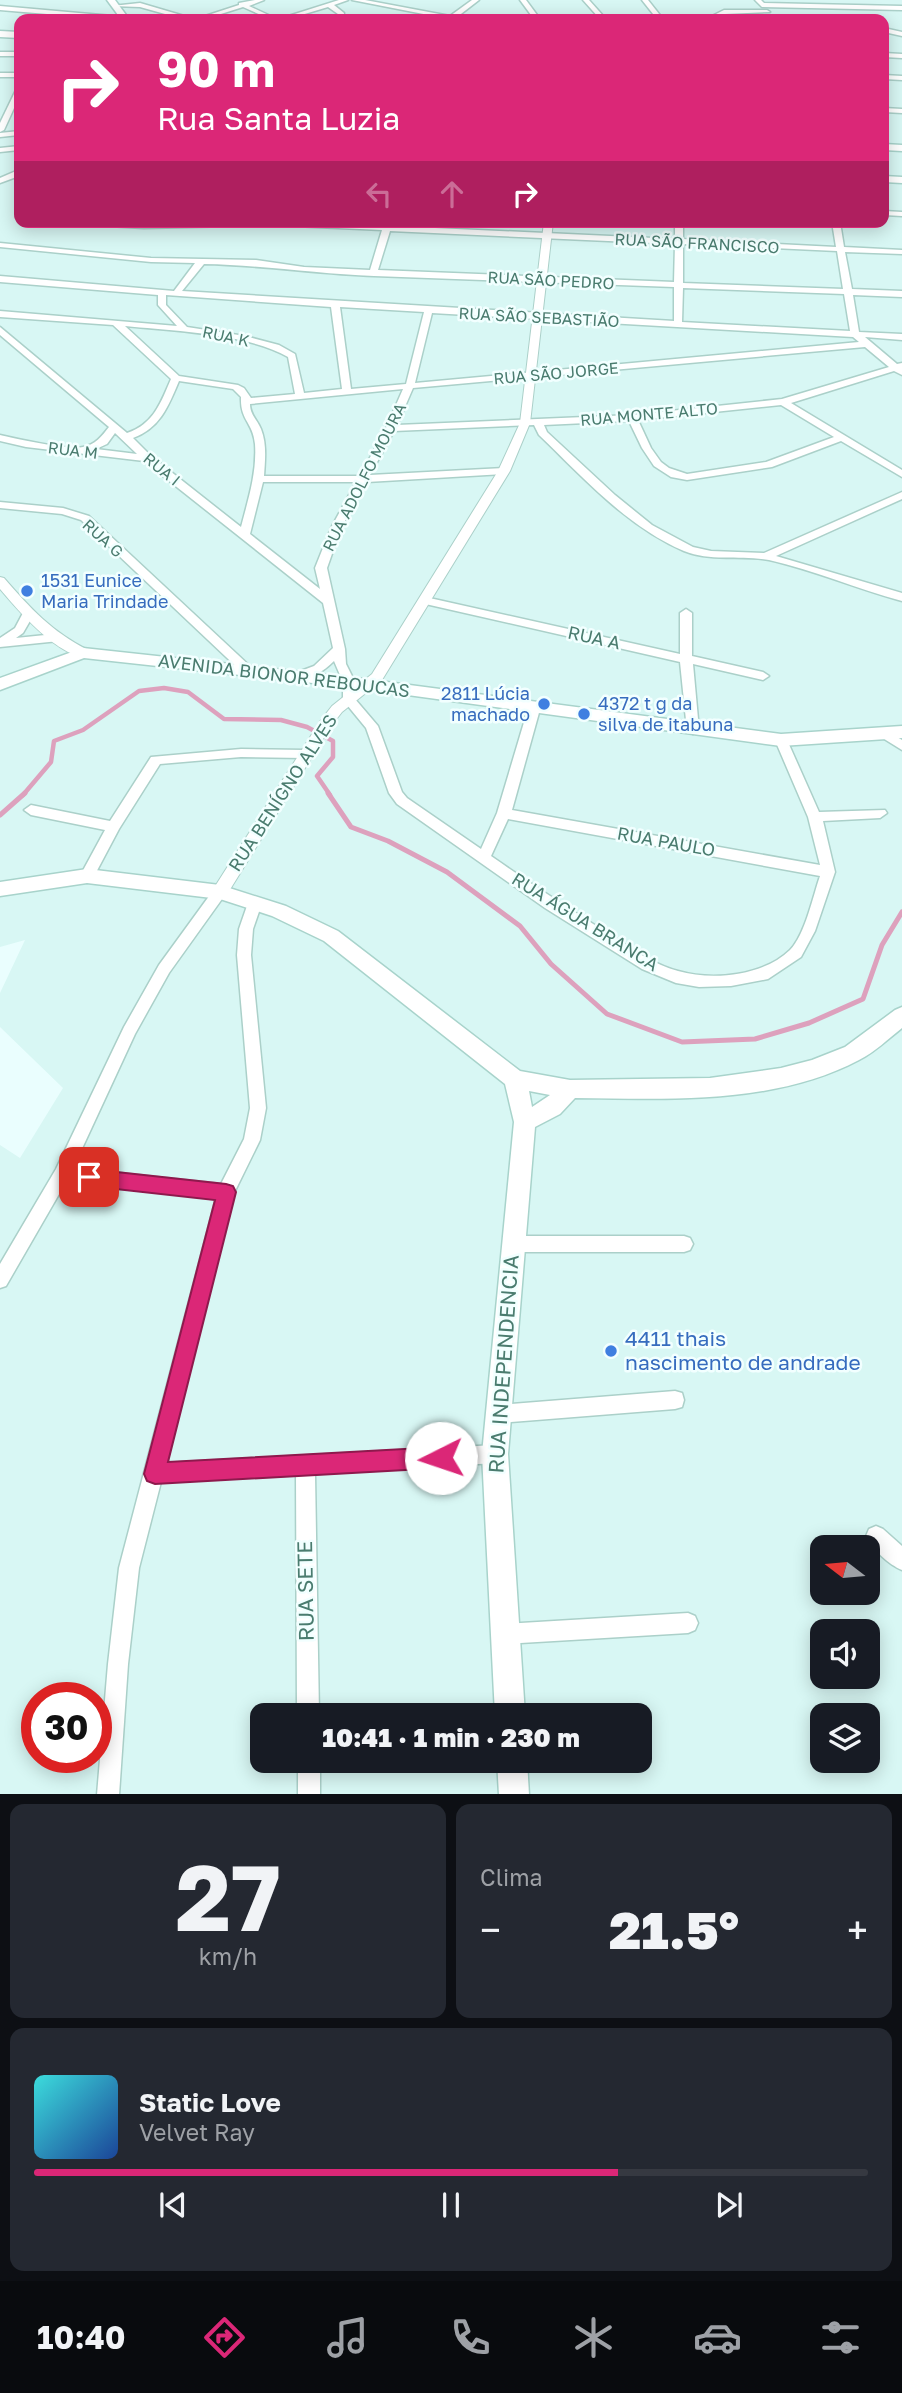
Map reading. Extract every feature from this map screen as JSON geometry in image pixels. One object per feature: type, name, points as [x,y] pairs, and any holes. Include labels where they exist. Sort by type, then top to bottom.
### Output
[{"type":"main road","name":"AVENIDA BIONOR REBOUCAS","points":[[0,684],[83,653],[248,671],[355,689],[781,740],[894,733]]},
{"type":"main road","points":[[0,889],[87,876],[220,892],[255,903],[331,936],[375,968],[520,1099],[552,1107],[570,1089]]},
{"type":"main road","points":[[520,1099],[570,1089],[678,1090],[778,1078],[847,1056],[902,1016]]},
{"type":"main road","name":"RUA INDEPENDENCIA","points":[[509,1703],[495,1454],[512,1244],[520,1099]]},
{"type":"main road","points":[[513,1773],[514,1794]]},
{"type":"street","points":[[233,0],[263,14]]},
{"type":"street","points":[[215,14],[261,0]]},
{"type":"street","points":[[299,14],[345,0]]},
{"type":"street","points":[[355,0],[432,14]]},
{"type":"street","points":[[459,14],[476,0]]},
{"type":"street","points":[[586,0],[598,14]]},
{"type":"street","points":[[645,0],[656,14]]},
{"type":"street","points":[[113,3],[140,5],[172,14]]},
{"type":"street","points":[[329,5],[341,14]]},
{"type":"street","points":[[720,14],[762,6],[902,8]]},
{"type":"street","points":[[0,8],[68,14]]},
{"type":"street","points":[[0,126],[14,95]]},
{"type":"street","points":[[373,274],[387,228]]},
{"type":"street","name":"RUA SÃO FRANCISCO","points":[[423,228],[902,252]]},
{"type":"street","name":"RUA BENÍGNO ALVES","points":[[0,1280],[62,1174],[164,969],[220,892],[326,723],[355,689],[377,677],[531,423],[529,377],[539,317],[548,228]]},
{"type":"street","points":[[678,324],[681,286],[680,228]]},
{"type":"street","points":[[837,228],[855,334],[864,344],[899,369]]},
{"type":"street","name":"RUA SÃO PEDRO","points":[[0,246],[200,262],[257,262],[304,270],[373,274],[902,294]]},
{"type":"street","points":[[176,295],[200,262]]},
{"type":"street","name":"RUA SÃO SEBASTIÃO","points":[[0,279],[162,294],[428,312],[902,337]]},
{"type":"street","points":[[162,294],[162,305],[184,328]]},
{"type":"street","points":[[335,306],[347,391]]},
{"type":"street","name":"RUA ADOLFO MOURA","points":[[355,689],[340,664],[321,568],[335,528],[390,428],[410,385],[428,312]]},
{"type":"street","name":"RUA K","points":[[0,314],[184,328],[286,350],[292,356],[300,395]]},
{"type":"street","points":[[117,324],[176,378],[241,390],[247,401],[245,412],[256,428],[260,443],[259,479],[246,534]]},
{"type":"street","name":"RUA I","points":[[0,330],[147,458],[329,602]]},
{"type":"street","name":"RUA SÃO JORGE","points":[[247,401],[864,344]]},
{"type":"street","name":"RUA MONTE ALTO","points":[[390,428],[632,418],[783,402],[899,369]]},
{"type":"street","points":[[126,437],[148,430],[154,423],[176,378]]},
{"type":"street","points":[[783,402],[902,474]]},
{"type":"street","points":[[632,418],[658,467],[674,476],[687,477],[768,465],[841,438]]},
{"type":"street","points":[[531,423],[602,487],[666,537],[706,555],[766,556],[902,597]]},
{"type":"street","points":[[81,452],[103,442],[114,427]]},
{"type":"street","name":"RUA M","points":[[0,438],[81,452],[147,458]]},
{"type":"street","points":[[259,479],[361,479],[504,471]]},
{"type":"street","points":[[766,556],[902,495]]},
{"type":"street","name":"RUA G","points":[[0,505],[64,511],[85,518],[175,606],[248,671]]},
{"type":"street","points":[[0,581],[28,614],[55,638],[83,653]]},
{"type":"street","name":"RUA A","points":[[425,601],[763,676]]},
{"type":"street","points":[[686,613],[686,658],[693,730]]},
{"type":"street","points":[[1,643],[19,631],[28,614]]},
{"type":"street","points":[[1,643],[55,638]]},
{"type":"street","points":[[294,678],[318,669],[339,649]]},
{"type":"street","name":"RUA ÁGUA BRANCA","points":[[355,689],[372,726],[396,793],[402,801],[550,904],[647,965],[676,977],[699,981],[731,980],[768,973],[796,953],[808,931],[828,872]]},
{"type":"street","points":[[484,857],[504,813],[534,709]]},
{"type":"street","points":[[894,733],[902,746]]},
{"type":"street","points":[[781,740],[815,817],[828,872]]},
{"type":"street","points":[[87,876],[113,827],[156,760],[242,753],[305,754]]},
{"type":"street","points":[[32,810],[113,827]]},
{"type":"street","name":"RUA PAULO","points":[[504,813],[828,872]]},
{"type":"street","points":[[815,817],[880,813]]},
{"type":"street","points":[[108,1794],[129,1568],[226,1192],[251,1140],[258,1108],[244,955],[246,929],[255,903]]},
{"type":"street","points":[[62,1174],[226,1192]]},
{"type":"street","points":[[512,1244],[684,1244]]},
{"type":"street","points":[[498,1414],[675,1400]]},
{"type":"street","points":[[155,1474],[495,1454]]},
{"type":"street","name":"RUA SETE","points":[[304,1466],[308,1703]]},
{"type":"street","points":[[880,1540],[902,1560]]},
{"type":"street","points":[[505,1634],[688,1623]]},
{"type":"street","points":[[309,1773],[309,1794]]},
{"type":"shaded area","points":[[0,0],[902,0],[902,1794],[0,1794],[0,1145],[20,1158],[63,1088],[0,1027],[0,993],[25,940],[0,947]]},
{"type":"waterway","points":[[24,794],[51,762],[54,741],[83,730],[139,691],[164,688],[188,692],[224,719],[281,720],[307,727],[333,741],[333,757],[317,776],[330,795]]},
{"type":"waterway","points":[[328,793],[351,827],[388,841],[447,872],[520,926],[551,964],[607,1014],[682,1042],[755,1039],[809,1023],[863,999],[882,945],[902,912]]},
{"type":"waterway","points":[[0,815],[24,794]]},
{"type":"place","name":"1531 Eunice Maria Trindade","points":[[27,591]]},
{"type":"place","name":"2811 Lúcia machado","points":[[544,704]]},
{"type":"place","name":"4372 t g da silva de itabuna","points":[[584,714]]},
{"type":"place","name":"4411 thais nascimento de andrade","points":[[611,1351]]},
{"type":"route","points":[[89,1177],[226,1192],[155,1474],[441,1458]]}]
